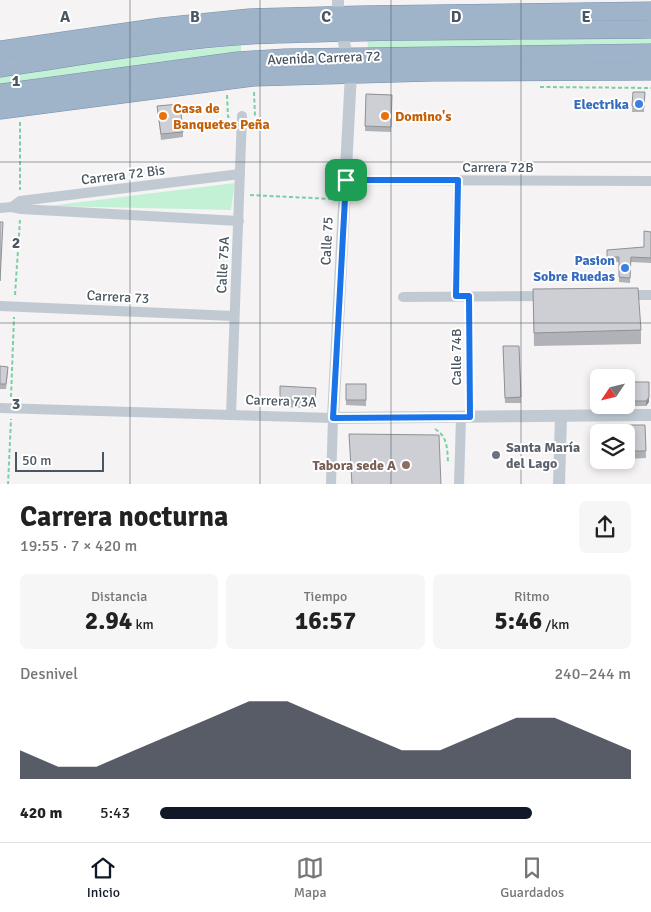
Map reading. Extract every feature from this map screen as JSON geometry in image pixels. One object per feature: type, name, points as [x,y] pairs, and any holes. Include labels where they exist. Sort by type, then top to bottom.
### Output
[{"type":"highway","name":"Avenida Carrera 72","points":[[0,46],[101,36],[213,21],[339,16],[651,11]]},
{"type":"highway","points":[[523,31],[582,12]]},
{"type":"highway","name":"Avenida Carrera 72","points":[[0,68],[250,35],[339,16],[523,31],[651,29]]},
{"type":"highway","points":[[101,36],[148,47]]},
{"type":"highway","name":"Avenida Carrera 72","points":[[0,110],[349,65],[651,53]]},
{"type":"highway","name":"Avenida Carrera 72","points":[[0,94],[238,61],[651,71]]},
{"type":"street","name":"Calle 75","points":[[331,484],[346,180],[349,65],[339,16]]},
{"type":"street","name":"Calle 75A","points":[[231,415],[242,116]]},
{"type":"street","name":"Carrera 72 Bis","points":[[12,207],[20,201],[240,174]]},
{"type":"street","name":"Carrera 72B","points":[[346,180],[651,181]]},
{"type":"street","points":[[456,296],[458,180]]},
{"type":"street","name":"Carrera 72 Bis","points":[[0,208],[12,207],[239,222]]},
{"type":"street","points":[[613,295],[651,295]]},
{"type":"street","points":[[403,296],[555,296]]},
{"type":"street","name":"Carrera 73","points":[[0,306],[234,316]]},
{"type":"street","name":"Carrera 73A","points":[[0,408],[333,418],[651,416]]},
{"type":"street","points":[[559,484],[561,416]]},
{"type":"street","points":[[459,484],[466,417]]},
{"type":"path","points":[[226,80],[228,117],[255,116],[253,77]]},
{"type":"path","points":[[239,195],[332,199]]},
{"type":"path","name":"Calle 74B","points":[[466,417],[469,296]]},
{"type":"path","points":[[434,429],[442,433],[447,443],[448,468]]},
{"type":"green space","points":[[367,38],[651,38],[651,47],[368,47]]},
{"type":"green space","points":[[241,45],[241,53],[0,85],[0,76],[155,54]]},
{"type":"green space","points":[[235,183],[231,210],[49,206]]},
{"type":"building","name":"Electrika","points":[[633,92],[645,92],[644,107],[632,106]]},
{"type":"building","points":[[366,94],[392,95],[391,127],[365,126]]},
{"type":"building","points":[[180,104],[183,132],[161,134],[157,106]]},
{"type":"building","points":[[0,222],[3,222],[0,281]]},
{"type":"building","points":[[644,231],[651,232],[651,258],[631,257],[630,278],[619,277],[619,257],[607,257],[607,250],[644,247]]},
{"type":"building","points":[[638,288],[641,330],[534,333],[533,289]]},
{"type":"building","points":[[503,346],[519,346],[521,397],[505,398]]},
{"type":"building","points":[[0,366],[8,367],[6,384],[0,384]]},
{"type":"building","points":[[635,382],[649,382],[649,397],[646,401],[635,401]]},
{"type":"building","points":[[346,384],[366,384],[366,400],[346,400]]},
{"type":"building","points":[[280,386],[316,388],[315,401],[280,399]]},
{"type":"building","points":[[635,425],[645,425],[646,451],[635,451]]},
{"type":"building","points":[[349,434],[439,435],[441,484],[352,484]]},
{"type":"place","name":"Electrika","points":[[639,104]]},
{"type":"place","name":"Casa de Banquetes Peña","points":[[163,116]]},
{"type":"place","name":"Domino's","points":[[385,116]]},
{"type":"place","name":"Pasion Sobre Ruedas","points":[[625,268]]},
{"type":"place","name":"Santa María del Lago","points":[[496,455]]},
{"type":"place","name":"Tabora sede A","points":[[406,465]]},
{"type":"route","points":[[346,180],[458,180],[456,296],[469,296],[470,417],[333,418],[346,180]]}]
